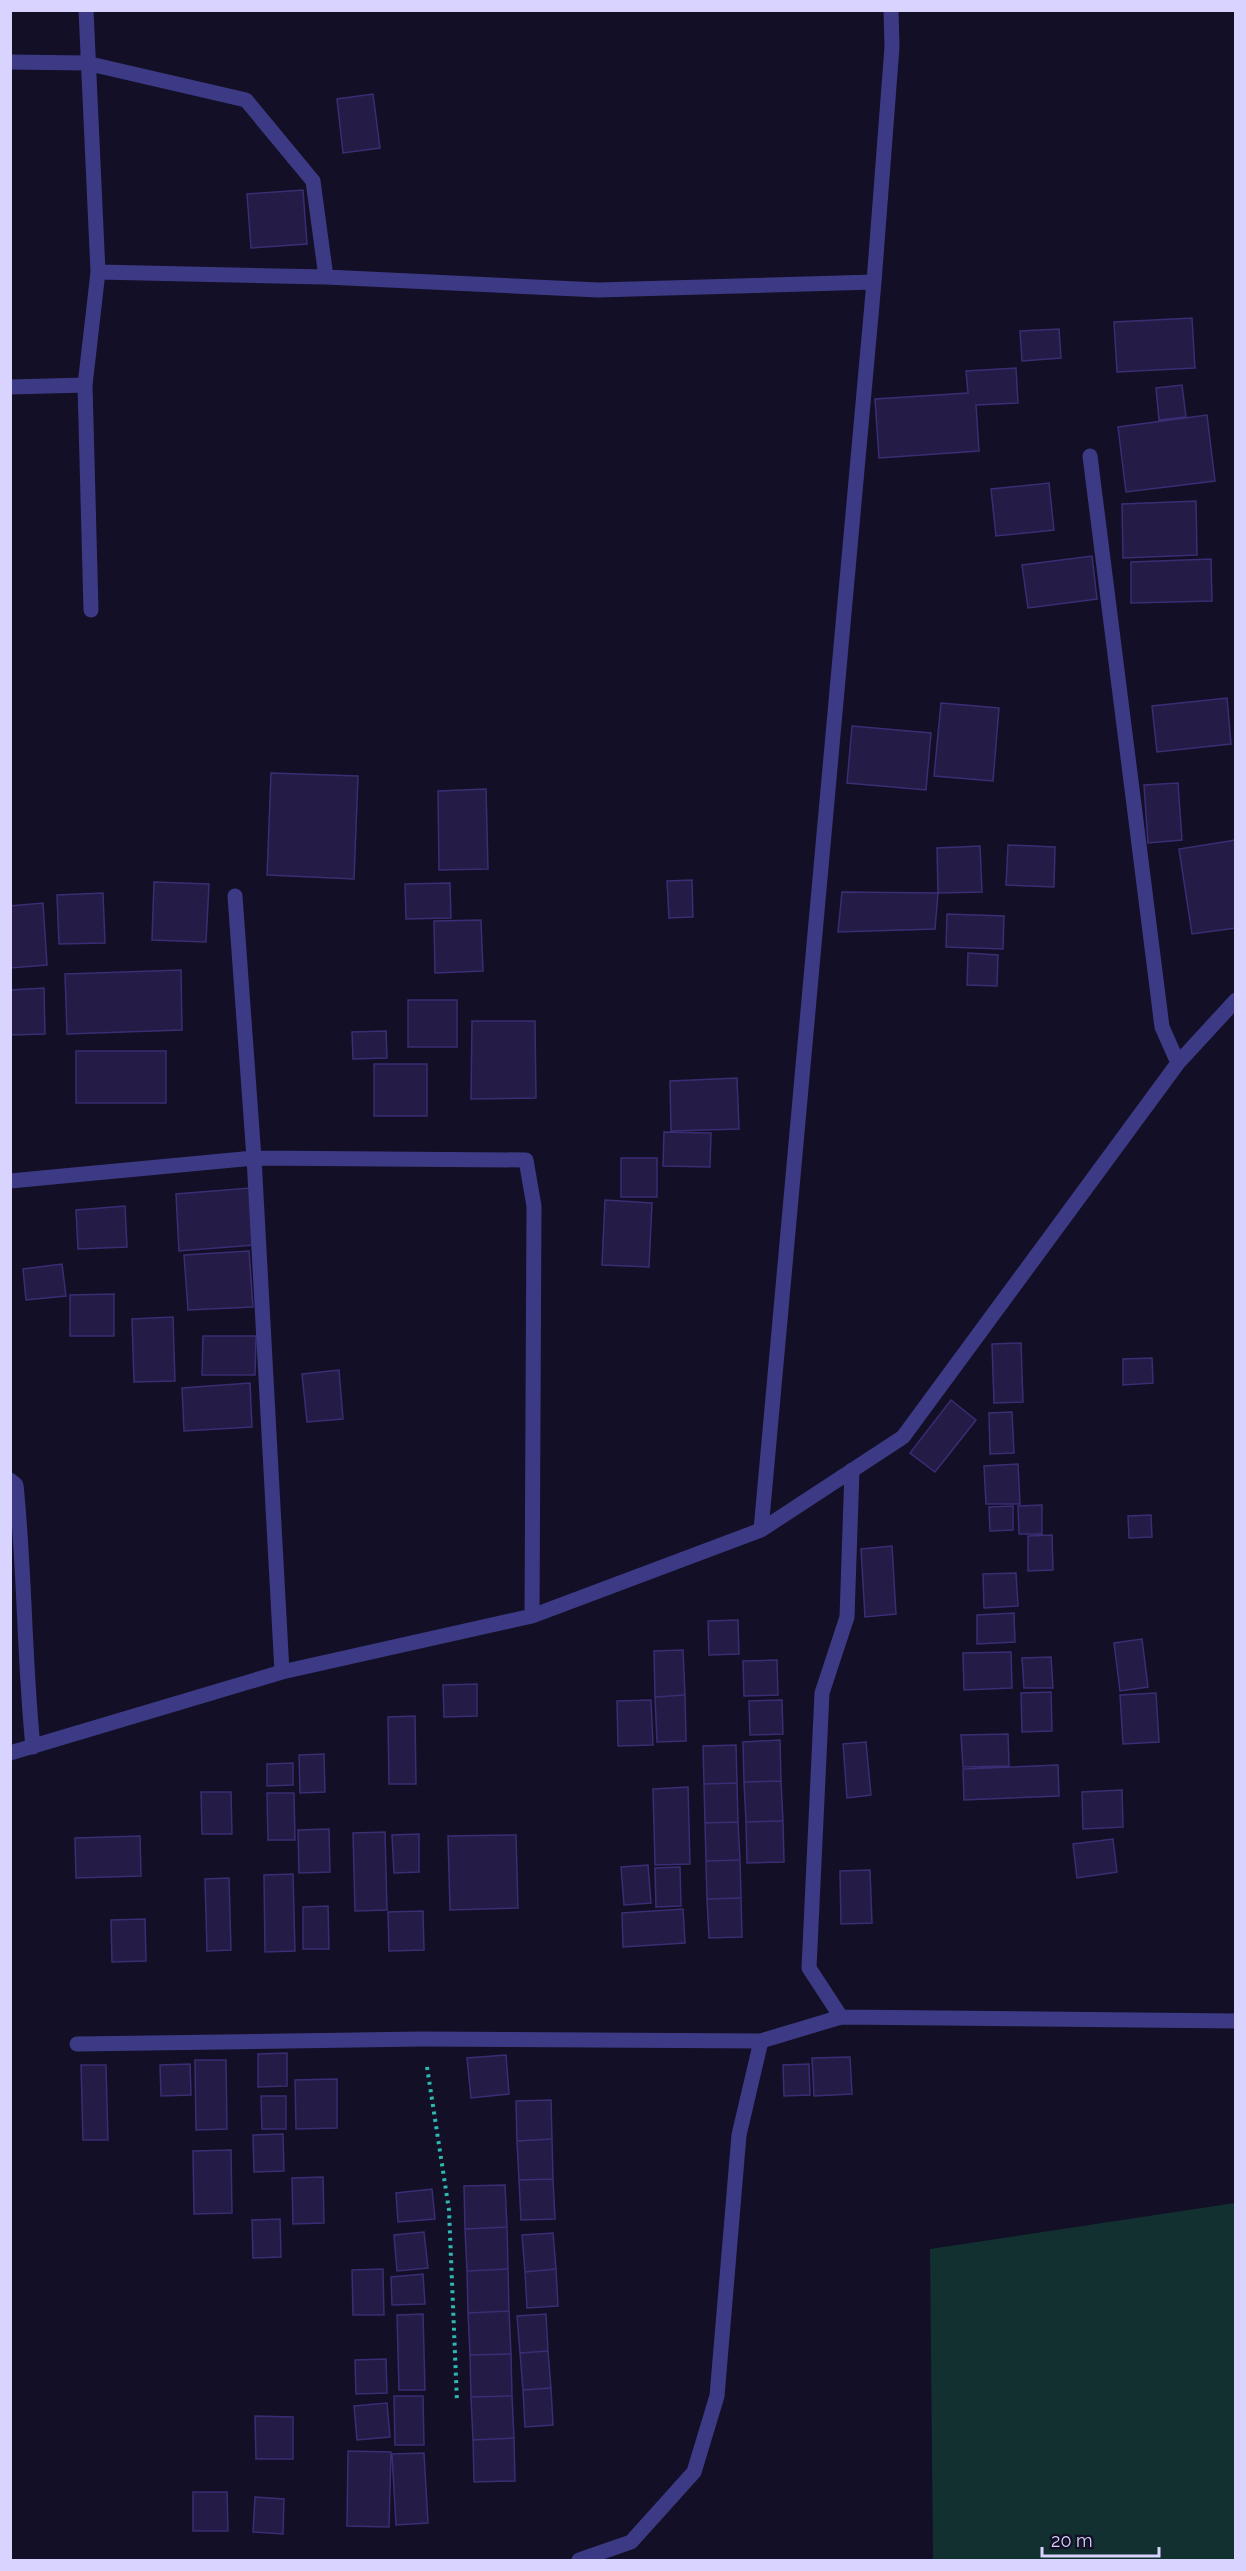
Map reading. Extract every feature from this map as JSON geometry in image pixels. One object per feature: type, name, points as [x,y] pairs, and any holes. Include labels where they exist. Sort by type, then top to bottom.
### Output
[{"type":"street","points":[[86,10],[86,63],[98,272],[85,385],[91,610]]},
{"type":"street","points":[[761,1530],[874,282],[891,47],[891,10]]},
{"type":"street","points":[[10,62],[86,63],[246,100],[313,181],[326,277]]},
{"type":"street","points":[[98,272],[326,277],[598,290],[874,282]]},
{"type":"street","points":[[10,387],[85,385]]},
{"type":"street","points":[[1090,456],[1162,1027],[1178,1063]]},
{"type":"street","points":[[235,896],[254,1158],[282,1672]]},
{"type":"street","points":[[10,1753],[282,1672],[532,1616],[761,1530],[903,1437],[1178,1063],[1236,1000]]},
{"type":"street","points":[[10,1181],[254,1158],[526,1160],[534,1206],[532,1616]]},
{"type":"street","points":[[842,2017],[809,1968],[822,1693],[847,1617],[852,1470]]},
{"type":"street","points":[[10,1479],[16,1485],[24,1559],[25,1676],[33,1747]]},
{"type":"street","points":[[77,2044],[422,2039],[761,2041],[842,2017],[1236,2021]]},
{"type":"street","points":[[579,2560],[631,2542],[694,2472],[717,2396],[739,2135],[761,2041]]},
{"type":"path","points":[[422,2039],[449,2210],[457,2402]]},
{"type":"green space","points":[[1235,2203],[1235,2560],[933,2560],[930,2249]]},
{"type":"building","points":[[373,94],[380,148],[343,153],[337,99]]},
{"type":"building","points":[[303,190],[307,244],[251,248],[247,194]]},
{"type":"building","points":[[1192,318],[1195,368],[1117,372],[1114,322]]},
{"type":"building","points":[[1059,329],[1061,358],[1022,361],[1020,331]]},
{"type":"building","points":[[1016,368],[1018,403],[976,405],[979,451],[879,458],[875,399],[968,393],[966,371]]},
{"type":"building","points":[[1182,385],[1186,417],[1159,420],[1156,388]]},
{"type":"building","points":[[1207,415],[1215,481],[1126,492],[1118,427]]},
{"type":"building","points":[[1049,483],[1054,530],[996,536],[991,489]]},
{"type":"building","points":[[1196,501],[1197,555],[1123,558],[1122,504]]},
{"type":"building","points":[[1092,556],[1097,599],[1028,608],[1022,565]]},
{"type":"building","points":[[1211,559],[1212,601],[1131,603],[1131,562]]},
{"type":"building","points":[[1227,698],[1231,744],[1157,752],[1152,706]]},
{"type":"building","points":[[941,703],[999,708],[993,781],[934,776]]},
{"type":"building","points":[[852,726],[931,733],[926,790],[847,783]]},
{"type":"building","points":[[271,773],[358,776],[354,879],[267,875]]},
{"type":"building","points":[[1178,783],[1182,840],[1148,843],[1144,785]]},
{"type":"building","points":[[486,789],[488,869],[439,870],[438,791]]},
{"type":"building","points":[[1236,840],[1236,928],[1192,934],[1179,849]]},
{"type":"building","points":[[1008,845],[1055,847],[1054,887],[1006,885]]},
{"type":"building","points":[[980,846],[982,892],[938,893],[937,848]]},
{"type":"building","points":[[692,880],[693,917],[669,918],[667,881]]},
{"type":"building","points":[[154,882],[209,884],[206,942],[152,940]]},
{"type":"building","points":[[450,883],[451,918],[406,919],[405,884]]},
{"type":"building","points":[[842,892],[938,893],[935,929],[838,932]]},
{"type":"building","points":[[103,893],[105,943],[59,944],[57,895]]},
{"type":"building","points":[[43,903],[47,965],[10,968],[10,906]]},
{"type":"building","points":[[947,914],[1004,916],[1003,949],[946,947]]},
{"type":"building","points":[[481,920],[483,971],[435,973],[434,921]]},
{"type":"building","points":[[968,953],[998,955],[997,986],[967,985]]},
{"type":"building","points":[[181,970],[182,1030],[67,1034],[65,974]]},
{"type":"building","points":[[44,988],[45,1034],[10,1035],[10,990]]},
{"type":"building","points":[[408,1000],[457,1000],[457,1047],[408,1047]]},
{"type":"building","points":[[472,1021],[535,1021],[536,1098],[471,1099]]},
{"type":"building","points":[[386,1031],[387,1058],[353,1059],[352,1032]]},
{"type":"building","points":[[76,1051],[166,1051],[166,1103],[76,1103]]},
{"type":"building","points":[[374,1064],[427,1064],[427,1116],[374,1116]]},
{"type":"building","points":[[737,1078],[739,1129],[671,1131],[670,1081]]},
{"type":"building","points":[[664,1132],[711,1133],[710,1167],[663,1166]]},
{"type":"building","points":[[621,1158],[657,1158],[657,1197],[621,1197]]},
{"type":"building","points":[[250,1188],[254,1245],[179,1251],[176,1194]]},
{"type":"building","points":[[605,1200],[652,1203],[649,1267],[602,1265]]},
{"type":"building","points":[[125,1206],[127,1247],[78,1249],[76,1210]]},
{"type":"building","points":[[249,1251],[253,1307],[188,1310],[184,1255]]},
{"type":"building","points":[[62,1264],[66,1296],[26,1300],[23,1269]]},
{"type":"building","points":[[114,1294],[114,1336],[70,1336],[70,1295]]},
{"type":"building","points":[[173,1317],[175,1381],[134,1382],[132,1319]]},
{"type":"building","points":[[203,1336],[256,1336],[255,1375],[202,1375]]},
{"type":"building","points":[[1021,1343],[1023,1402],[994,1403],[992,1344]]},
{"type":"building","points":[[1152,1358],[1153,1383],[1123,1385],[1123,1359]]},
{"type":"building","points":[[339,1370],[343,1419],[307,1422],[302,1374]]},
{"type":"building","points":[[250,1383],[252,1427],[184,1431],[182,1388]]},
{"type":"building","points":[[951,1400],[976,1420],[935,1472],[910,1453]]},
{"type":"building","points":[[1012,1412],[1014,1453],[990,1454],[989,1413]]},
{"type":"building","points":[[1018,1464],[1020,1504],[986,1504],[984,1466]]},
{"type":"building","points":[[1042,1505],[1042,1534],[1019,1534],[1018,1506]]},
{"type":"building","points":[[1013,1506],[1013,1530],[990,1531],[989,1507]]},
{"type":"building","points":[[1151,1515],[1152,1537],[1129,1538],[1128,1516]]},
{"type":"building","points":[[1052,1535],[1053,1570],[1028,1571],[1028,1536]]},
{"type":"building","points":[[892,1546],[896,1614],[865,1617],[861,1549]]},
{"type":"building","points":[[1016,1573],[1018,1606],[984,1608],[983,1574]]},
{"type":"building","points":[[1014,1613],[1015,1642],[977,1644],[977,1615]]},
{"type":"building","points":[[738,1620],[739,1654],[709,1655],[708,1621]]},
{"type":"building","points":[[1142,1639],[1148,1687],[1120,1691],[1114,1643]]},
{"type":"building","points":[[683,1650],[685,1695],[655,1697],[654,1651]]},
{"type":"building","points":[[1011,1652],[1012,1688],[964,1690],[963,1653]]},
{"type":"building","points":[[1051,1657],[1053,1688],[1024,1688],[1022,1658]]},
{"type":"building","points":[[777,1660],[778,1695],[744,1696],[743,1661]]},
{"type":"building","points":[[477,1684],[477,1716],[444,1717],[443,1685]]},
{"type":"building","points":[[1051,1692],[1052,1731],[1022,1732],[1021,1693]]},
{"type":"building","points":[[1156,1693],[1159,1742],[1123,1744],[1120,1695]]},
{"type":"building","points":[[685,1695],[686,1741],[657,1742],[655,1697]]},
{"type":"building","points":[[651,1700],[653,1745],[618,1746],[617,1701]]},
{"type":"building","points":[[782,1700],[783,1734],[750,1735],[749,1701]]},
{"type":"building","points":[[415,1716],[416,1784],[389,1784],[388,1717]]},
{"type":"building","points":[[1008,1734],[1009,1766],[963,1767],[961,1735]]},
{"type":"building","points":[[780,1740],[781,1781],[744,1782],[743,1742]]},
{"type":"building","points":[[866,1742],[871,1795],[847,1798],[843,1744]]},
{"type":"building","points":[[736,1745],[737,1783],[704,1784],[703,1746]]},
{"type":"building","points":[[324,1754],[325,1792],[300,1793],[299,1755]]},
{"type":"building","points":[[293,1763],[293,1785],[267,1786],[267,1764]]},
{"type":"building","points":[[1058,1765],[1059,1796],[964,1800],[963,1769]]},
{"type":"building","points":[[781,1781],[783,1821],[746,1822],[744,1782]]},
{"type":"building","points":[[737,1783],[738,1822],[705,1823],[704,1784]]},
{"type":"building","points":[[688,1787],[690,1864],[655,1865],[653,1789]]},
{"type":"building","points":[[1122,1790],[1123,1827],[1083,1829],[1082,1792]]},
{"type":"building","points":[[201,1792],[231,1792],[232,1834],[202,1834]]},
{"type":"building","points":[[267,1793],[294,1793],[295,1840],[268,1840]]},
{"type":"building","points":[[783,1821],[784,1862],[747,1863],[746,1822]]},
{"type":"building","points":[[738,1822],[740,1860],[706,1861],[705,1823]]},
{"type":"building","points":[[329,1829],[330,1872],[299,1873],[298,1830]]},
{"type":"building","points":[[385,1832],[387,1910],[355,1911],[353,1833]]},
{"type":"building","points":[[419,1834],[419,1872],[394,1873],[392,1835]]},
{"type":"building","points":[[516,1835],[518,1908],[450,1910],[448,1836]]},
{"type":"building","points":[[140,1836],[141,1876],[76,1878],[75,1838]]},
{"type":"building","points":[[1113,1839],[1117,1872],[1077,1878],[1073,1844]]},
{"type":"building","points":[[740,1860],[741,1898],[707,1899],[706,1861]]},
{"type":"building","points":[[648,1865],[651,1903],[624,1905],[621,1867]]},
{"type":"building","points":[[680,1867],[681,1906],[656,1907],[655,1868]]},
{"type":"building","points":[[870,1870],[872,1923],[841,1924],[840,1871]]},
{"type":"building","points":[[293,1874],[295,1951],[265,1952],[264,1875]]},
{"type":"building","points":[[229,1878],[231,1950],[207,1951],[205,1879]]},
{"type":"building","points":[[741,1898],[742,1937],[709,1938],[707,1899]]},
{"type":"building","points":[[328,1906],[329,1949],[303,1949],[303,1907]]},
{"type":"building","points":[[683,1909],[685,1943],[623,1947],[622,1913]]},
{"type":"building","points":[[423,1911],[424,1950],[389,1951],[388,1912]]},
{"type":"building","points":[[145,1919],[146,1961],[112,1962],[111,1920]]},
{"type":"building","points":[[287,2053],[287,2086],[258,2087],[258,2054]]},
{"type":"building","points":[[506,2055],[509,2094],[471,2098],[467,2058]]},
{"type":"building","points":[[850,2057],[852,2094],[814,2096],[812,2058]]},
{"type":"building","points":[[195,2060],[226,2060],[227,2129],[196,2130]]},
{"type":"building","points":[[190,2064],[191,2095],[161,2096],[160,2065]]},
{"type":"building","points":[[809,2064],[810,2095],[784,2096],[783,2065]]},
{"type":"building","points":[[81,2065],[106,2065],[108,2140],[83,2140]]},
{"type":"building","points":[[337,2079],[337,2128],[296,2129],[295,2080]]},
{"type":"building","points":[[261,2096],[286,2096],[286,2129],[262,2129]]},
{"type":"building","points":[[551,2100],[552,2139],[517,2141],[516,2101]]},
{"type":"building","points":[[283,2134],[284,2171],[254,2172],[253,2135]]},
{"type":"building","points":[[552,2139],[553,2179],[519,2180],[517,2141]]},
{"type":"building","points":[[231,2150],[232,2213],[194,2214],[193,2151]]},
{"type":"building","points":[[323,2177],[324,2223],[293,2224],[292,2178]]},
{"type":"building","points":[[553,2179],[555,2219],[521,2220],[519,2180]]},
{"type":"building","points":[[505,2185],[507,2227],[465,2229],[464,2186]]},
{"type":"building","points":[[432,2189],[435,2219],[398,2222],[396,2193]]},
{"type":"building","points":[[280,2219],[281,2257],[253,2258],[252,2220]]},
{"type":"building","points":[[507,2227],[508,2269],[467,2271],[465,2229]]},
{"type":"building","points":[[424,2232],[428,2268],[397,2271],[394,2235]]},
{"type":"building","points":[[553,2233],[556,2269],[525,2272],[522,2235]]},
{"type":"building","points":[[383,2269],[384,2315],[353,2315],[352,2270]]},
{"type":"building","points":[[508,2269],[509,2311],[468,2313],[467,2271]]},
{"type":"building","points":[[556,2269],[558,2306],[527,2308],[525,2272]]},
{"type":"building","points":[[423,2274],[425,2304],[392,2305],[391,2277]]},
{"type":"building","points":[[509,2311],[511,2354],[470,2355],[468,2313]]},
{"type":"building","points":[[423,2314],[425,2390],[399,2390],[397,2315]]},
{"type":"building","points":[[546,2314],[548,2351],[520,2353],[517,2316]]},
{"type":"building","points":[[548,2351],[551,2388],[523,2390],[520,2353]]},
{"type":"building","points":[[511,2354],[512,2396],[471,2397],[470,2355]]},
{"type":"building","points":[[386,2359],[387,2393],[356,2394],[355,2360]]},
{"type":"building","points":[[551,2388],[553,2425],[525,2427],[523,2390]]},
{"type":"building","points":[[394,2396],[423,2396],[424,2445],[395,2445]]},
{"type":"building","points":[[512,2396],[514,2438],[473,2440],[471,2397]]},
{"type":"building","points":[[387,2403],[390,2437],[357,2440],[354,2406]]},
{"type":"building","points":[[255,2416],[293,2417],[293,2459],[256,2459]]},
{"type":"building","points":[[514,2438],[515,2481],[474,2482],[473,2440]]},
{"type":"building","points":[[348,2451],[391,2452],[389,2527],[347,2526]]},
{"type":"building","points":[[424,2453],[428,2523],[396,2525],[392,2454]]},
{"type":"building","points":[[193,2492],[227,2492],[228,2531],[193,2531]]},
{"type":"building","points":[[255,2497],[284,2499],[283,2534],[253,2532]]}]
